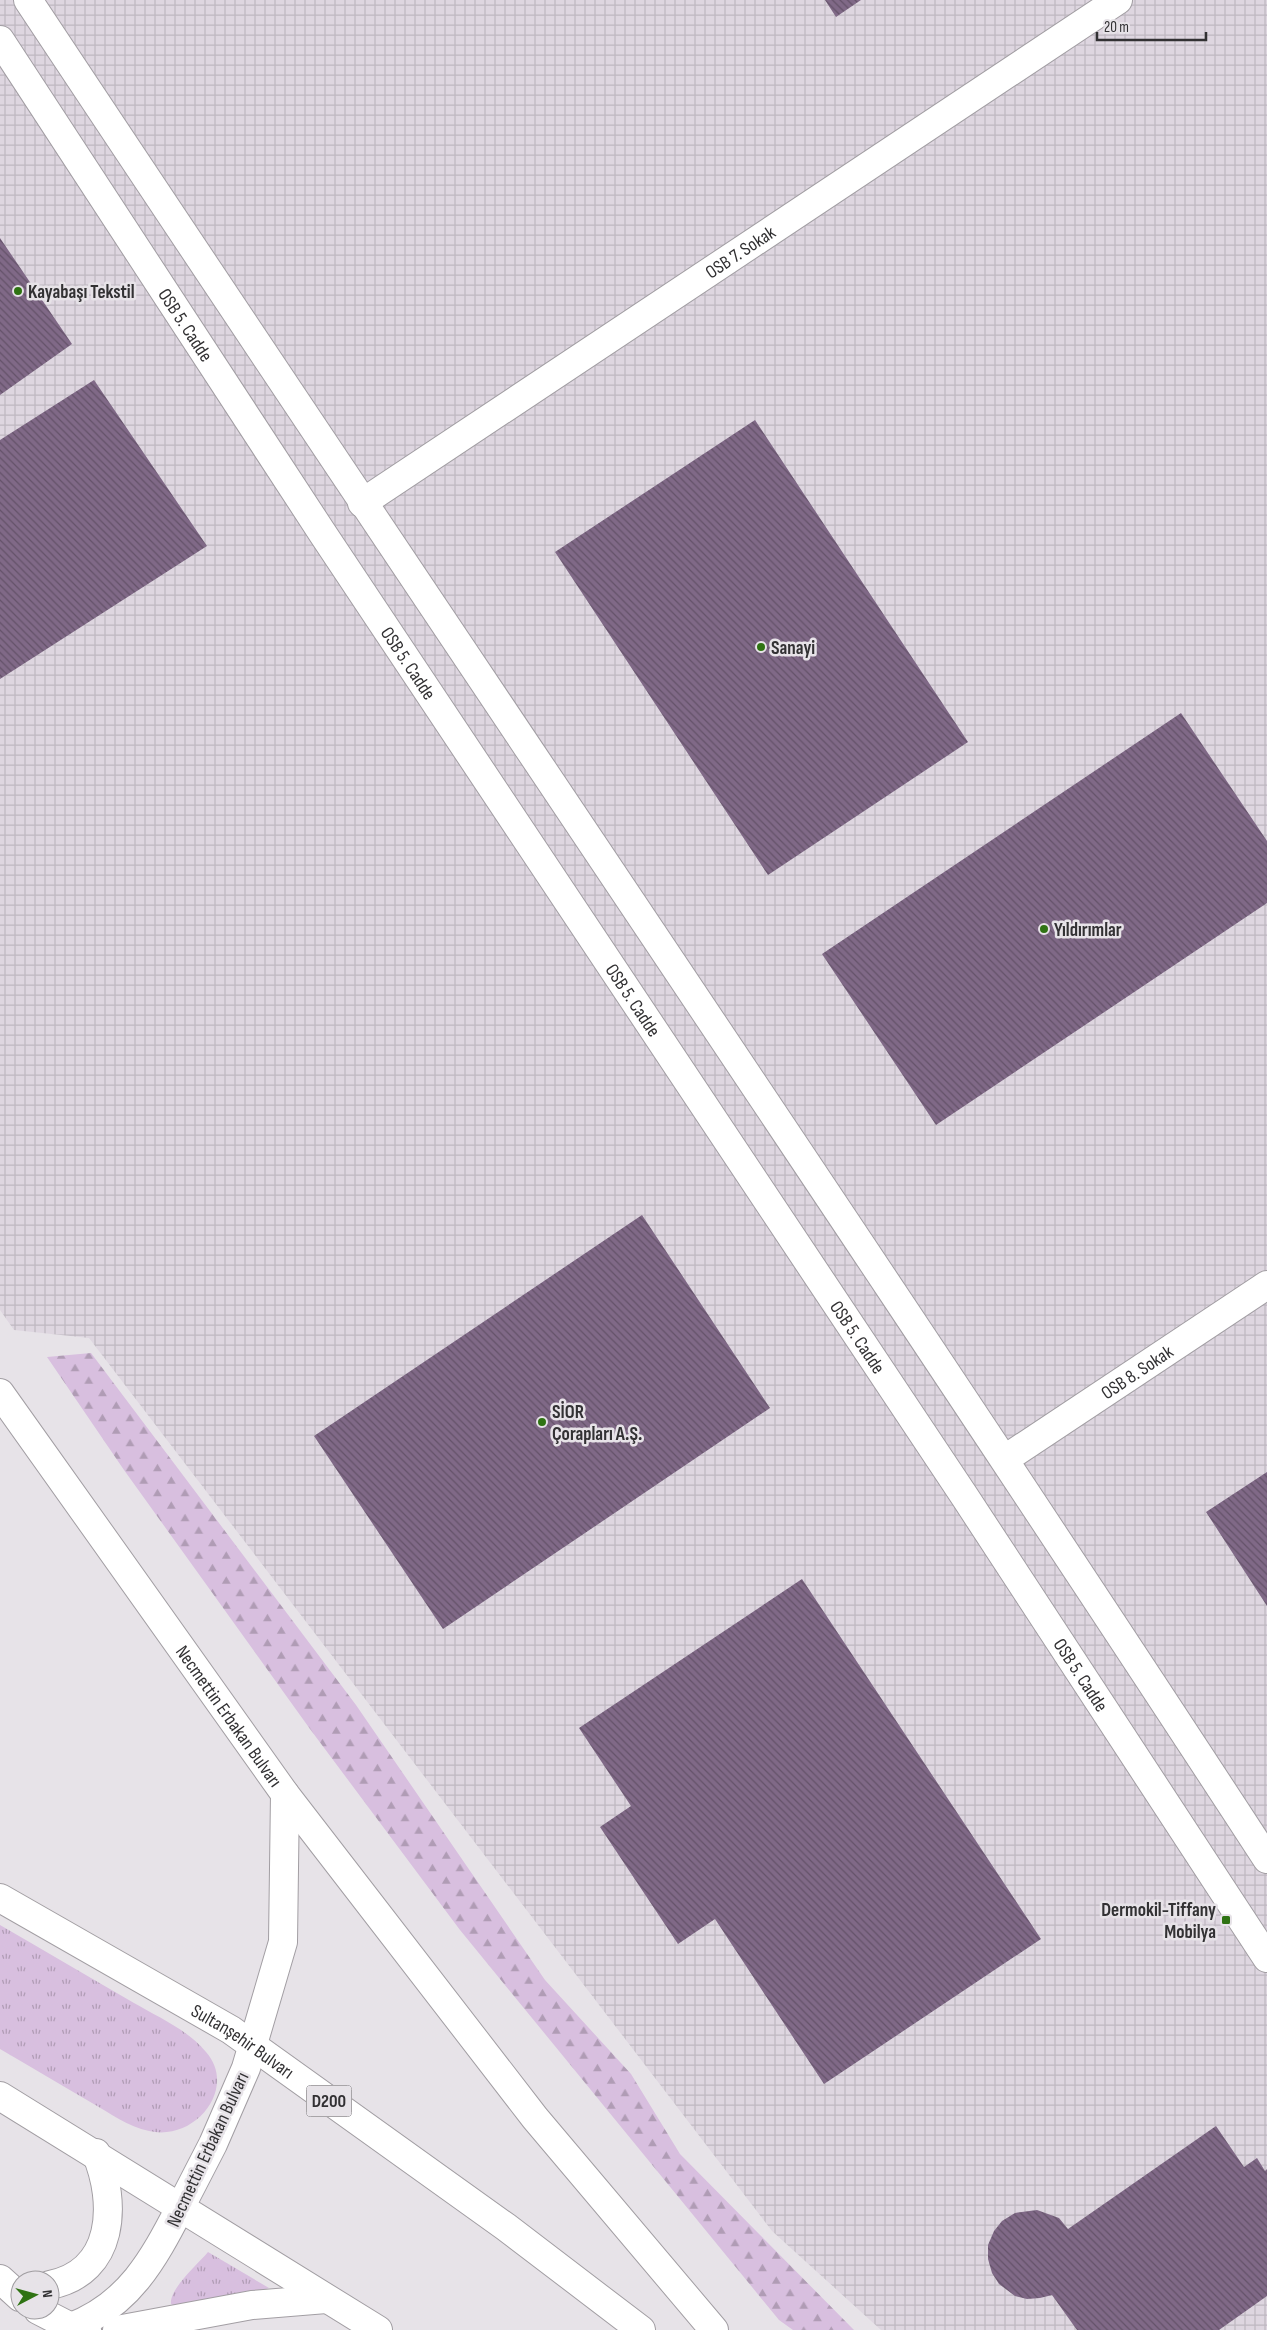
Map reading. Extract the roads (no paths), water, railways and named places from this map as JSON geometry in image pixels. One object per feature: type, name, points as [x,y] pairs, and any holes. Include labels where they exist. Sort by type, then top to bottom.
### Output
[{"type":"main road","points":[[28,0],[362,503],[1005,1459],[1267,1859]]},
{"type":"main road","name":"OSB 7. Sokak","points":[[362,503],[1118,0]]},
{"type":"main road","name":"OSB 5. Cadde","points":[[0,40],[323,534],[965,1497],[1267,1958]]},
{"type":"main road","name":"OSB 8. Sokak","points":[[1005,1459],[1267,1285]]},
{"type":"main road","name":"Necmettin Erbakan Bulvarı","points":[[0,1393],[285,1794],[283,1942],[246,2068],[213,2144],[155,2257],[134,2284],[107,2309],[79,2329]]},
{"type":"main road","points":[[285,1794],[535,2118],[714,2330]]},
{"type":"main road","name":"Sultanşehir Bulvarı","points":[[0,1898],[222,2026],[252,2046],[506,2227],[642,2330]]},
{"type":"main road","points":[[0,2096],[96,2153],[180,2208],[378,2330]]},
{"type":"main road","points":[[60,2282],[74,2277],[86,2268],[98,2252],[106,2234],[109,2215],[108,2192],[104,2172],[96,2153]]},
{"type":"main road","points":[[0,2279],[10,2288]]},
{"type":"main road","points":[[117,2330],[252,2305],[326,2299]]},
{"type":"main road","points":[[60,2320],[79,2329]]},
{"type":"place","name":"Kayabaşı Tekstil","points":[[18,291]]},
{"type":"place","name":"Sanayi","points":[[761,647]]},
{"type":"place","name":"Yıldırımlar","points":[[1044,929]]},
{"type":"place","name":"SİOR Çorapları A.Ş.","points":[[542,1422]]},
{"type":"place","name":"Dermokil-Tiffany Mobilya","points":[[1226,1920]]}]
